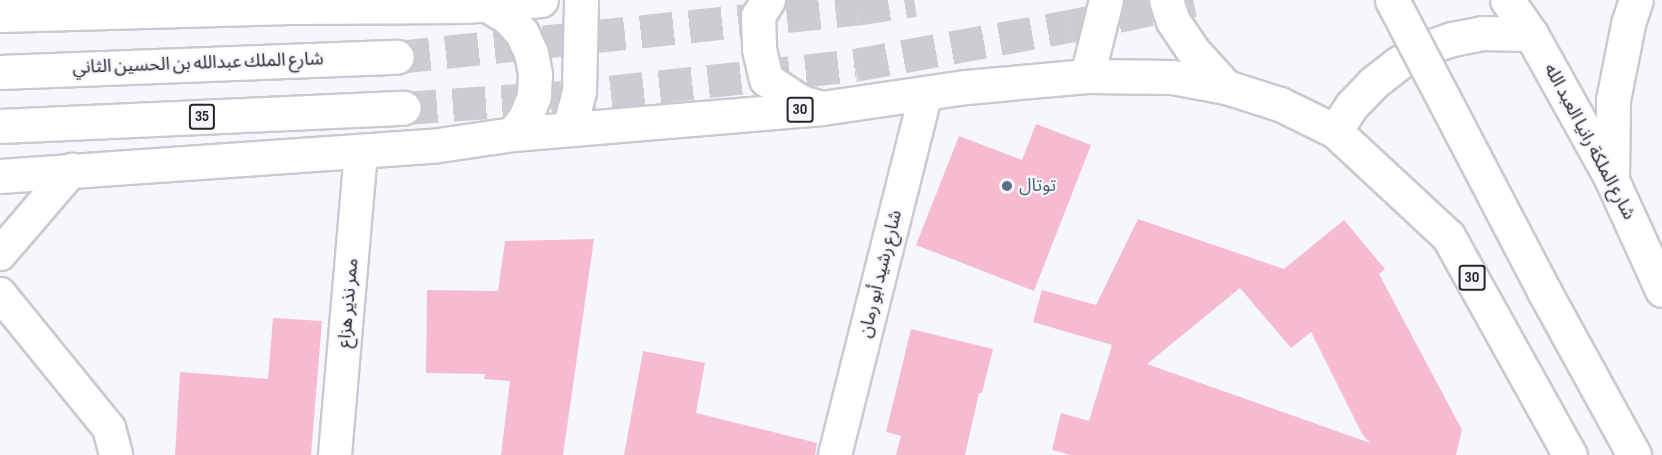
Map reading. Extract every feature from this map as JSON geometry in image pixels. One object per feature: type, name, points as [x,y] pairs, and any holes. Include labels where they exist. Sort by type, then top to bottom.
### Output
[{"type":"main road","points":[[0,15],[290,7],[489,6],[542,0]]},
{"type":"main road","points":[[569,129],[579,91],[582,0]]},
{"type":"main road","points":[[768,0],[759,16],[759,49],[766,79],[801,102],[822,108]]},
{"type":"main road","points":[[1106,0],[1087,76],[1172,77],[1226,87],[1280,104],[1335,131],[1352,105],[1373,83],[1397,64],[1423,49],[1452,39],[1482,33],[1531,34]]},
{"type":"main road","points":[[1166,0],[1173,21],[1194,52],[1226,87]]},
{"type":"main road","points":[[1392,0],[1544,291],[1634,455]]},
{"type":"main road","name":"شارع الملكة رانيا العبد الله","points":[[1507,0],[1531,34],[1611,178],[1662,290]]},
{"type":"main road","points":[[1611,178],[1614,100],[1628,24],[1636,0]]},
{"type":"main road","points":[[0,176],[432,146],[513,134],[526,116],[534,96],[535,74],[531,53],[522,33],[507,17],[489,6]]},
{"type":"main road","name":"شارع الملك عبدالله بن الحسين الثاني","points":[[0,72],[397,57]]},
{"type":"main road","name":"30","points":[[513,134],[822,108],[926,93],[1087,76]]},
{"type":"main road","name":"35","points":[[0,126],[404,108]]},
{"type":"main road","name":"30","points":[[1335,131],[1448,236],[1570,455]]},
{"type":"street","name":"شارع رشيد أبو رمان","points":[[835,455],[926,93]]},
{"type":"street","name":"ممر نذير هزاع","points":[[335,455],[362,151]]},
{"type":"street","points":[[0,254],[72,170]]},
{"type":"street","points":[[0,294],[109,428],[116,455]]},
{"type":"building","name":"توتال","points":[[1036,124],[1091,145],[1034,291],[916,245],[959,136],[1022,160]]},
{"type":"building","points":[[1138,219],[1284,269],[1344,220],[1385,269],[1379,274],[1462,430],[1456,455],[1071,455],[1052,450],[1061,413],[1089,421],[1112,345],[1033,322],[1042,290],[1096,305]],"holes":[[[1240,288],[1291,348],[1311,332],[1362,434],[1370,443],[1147,364]]]},
{"type":"building","points":[[594,239],[563,455],[501,455],[510,381],[484,379],[485,374],[426,373],[427,290],[498,291],[505,241]]},
{"type":"building","points":[[273,318],[322,321],[311,455],[175,455],[180,372],[268,379]]},
{"type":"building","points":[[911,329],[993,349],[982,393],[979,393],[965,455],[896,455],[901,436],[886,432]]},
{"type":"building","points":[[643,351],[705,363],[696,413],[817,443],[815,455],[624,455]]},
{"type":"tunnel","points":[[397,57],[856,9],[914,0]]},
{"type":"tunnel","points":[[404,108],[562,97],[855,65],[1070,26],[1193,0]]},
{"type":"place","name":"توتال","points":[[1007,186]]}]
